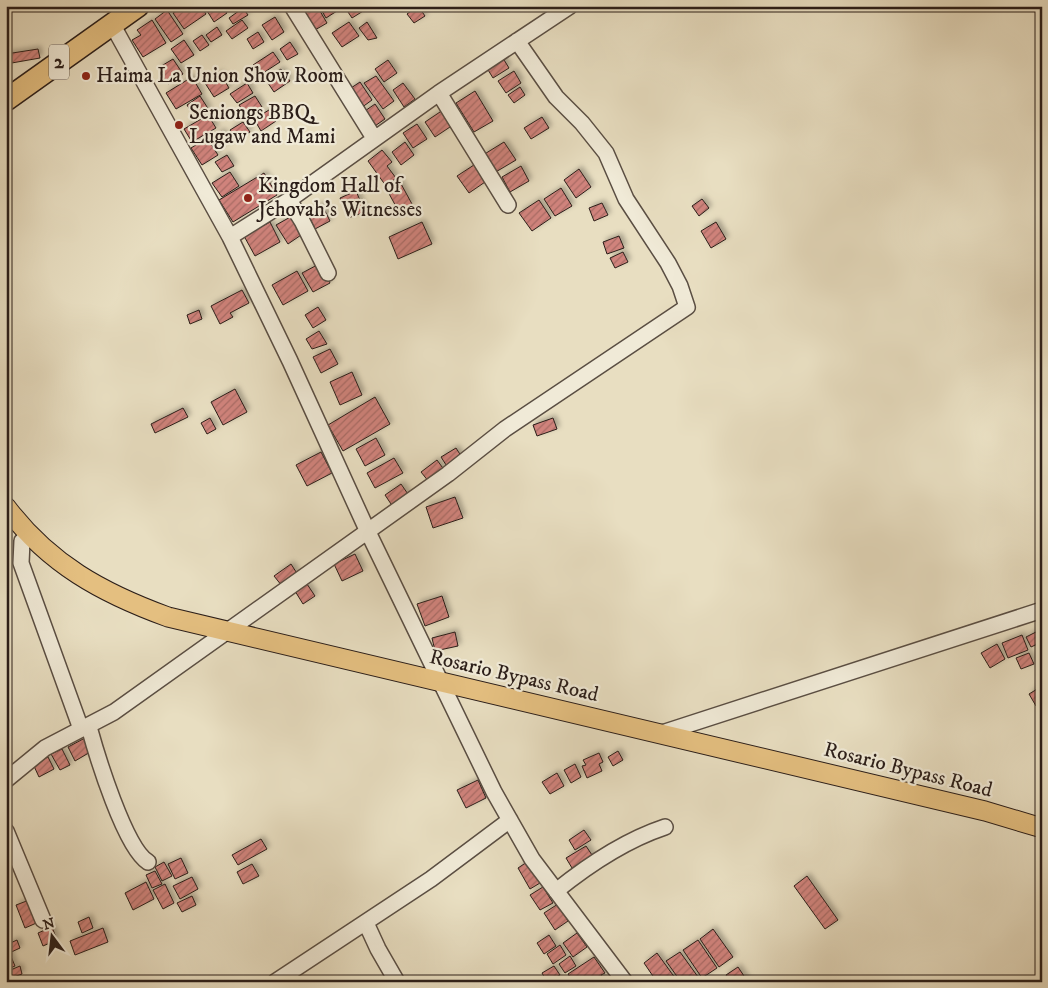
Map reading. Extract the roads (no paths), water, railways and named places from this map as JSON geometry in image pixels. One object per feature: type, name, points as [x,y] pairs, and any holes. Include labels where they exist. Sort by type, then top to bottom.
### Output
[{"type":"highway","name":"2","points":[[6,100],[138,6]]},
{"type":"main road","name":"Rosario Bypass Road","points":[[6,506],[43,547],[70,570],[105,592],[221,636]]},
{"type":"main road","name":"Rosario Bypass Road","points":[[6,526],[68,581],[134,616],[442,687],[660,734],[985,812],[1042,828]]},
{"type":"main road","name":"Rosario Bypass Road","points":[[442,687],[1042,840]]},
{"type":"street","points":[[292,6],[374,138]]},
{"type":"street","points":[[230,237],[289,200],[439,92],[570,6]]},
{"type":"street","points":[[112,24],[230,237],[442,687],[510,820],[532,859],[625,982]]},
{"type":"street","points":[[6,780],[45,748],[108,716],[368,532],[534,408],[687,307],[680,286],[668,263],[626,199],[606,153],[582,123],[549,88],[517,41]]},
{"type":"street","points":[[439,92],[508,205]]},
{"type":"street","points":[[289,200],[328,273]]},
{"type":"street","points":[[22,541],[21,563],[85,728],[135,850],[148,862]]},
{"type":"street","points":[[660,734],[1042,610]]},
{"type":"street","points":[[275,982],[431,879],[510,820]]},
{"type":"street","points":[[556,891],[571,879],[645,834],[665,827]]},
{"type":"street","points":[[6,831],[44,920]]},
{"type":"street","points":[[366,923],[396,982]]},
{"type":"place","name":"Haima La Union Show Room","points":[[86,76]]},
{"type":"place","name":"Seniongs BBQ, Lugaw and Mami","points":[[179,125]]},
{"type":"place","name":"Kingdom Hall of Jehovah's Witnesses","points":[[248,198]]}]
